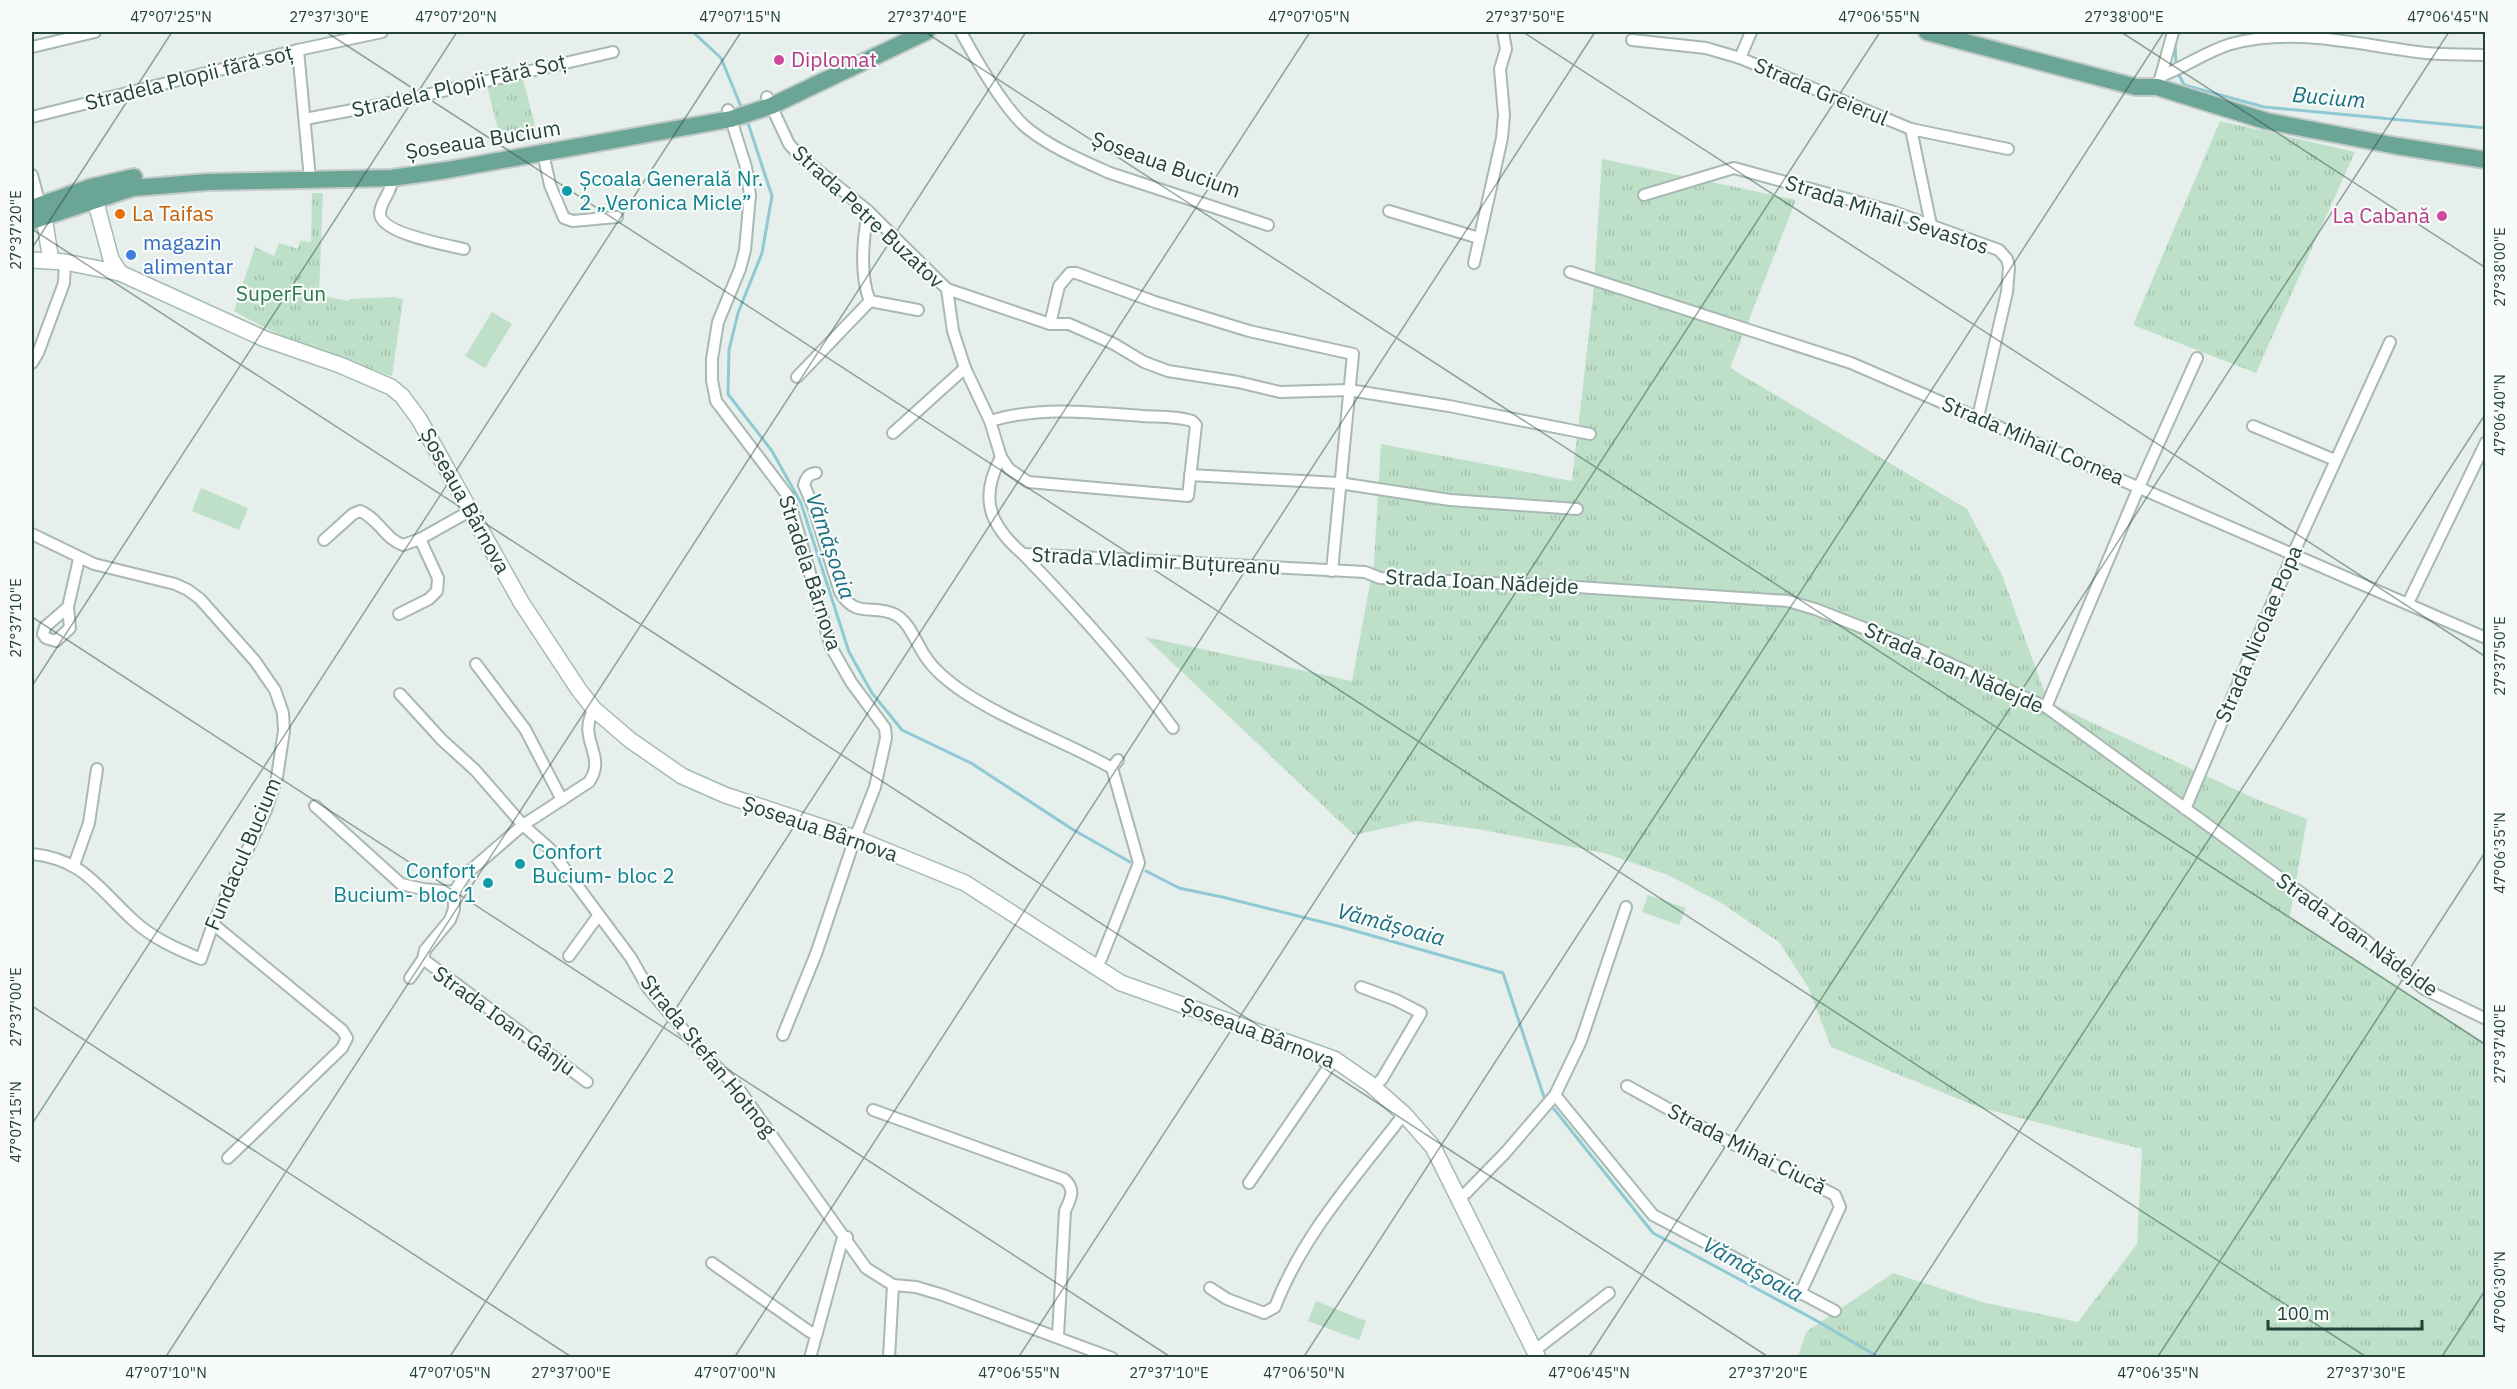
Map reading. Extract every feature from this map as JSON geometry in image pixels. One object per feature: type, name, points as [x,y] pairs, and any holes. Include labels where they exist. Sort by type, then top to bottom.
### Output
[{"type":"main road","name":"Șoseaua Bucium","points":[[765,103],[902,32]]},
{"type":"main road","name":"Șoseaua Bucium","points":[[309,174],[392,178],[543,153],[731,114],[765,103],[926,32]]},
{"type":"main road","points":[[1927,32],[2136,87],[2159,82]]},
{"type":"main road","points":[[1968,32],[2140,76],[2266,121],[2486,160]]},
{"type":"main road","name":"Șoseaua Bucium","points":[[37,213],[93,193],[447,159],[731,114]]},
{"type":"main road","points":[[93,193],[111,259],[120,273]]},
{"type":"main road","points":[[37,213],[58,261]]},
{"type":"main road","name":"Șoseaua Bârnova","points":[[32,260],[58,261],[120,273],[265,339],[340,365],[392,387],[402,396],[419,419],[521,602],[579,690],[594,709],[630,740],[682,776],[725,795],[855,838],[980,890],[1121,983],[1334,1059],[1374,1087],[1404,1114],[1433,1147],[1536,1354]]},
{"type":"street","points":[[32,47],[95,32]]},
{"type":"street","name":"Stradela Plopii fără soț","points":[[32,117],[298,50],[382,32]]},
{"type":"street","name":"Șoseaua Bucium","points":[[962,32],[991,82],[1026,128],[1110,173],[1268,225]]},
{"type":"street","points":[[1474,263],[1503,128],[1500,69],[1506,49],[1503,32]]},
{"type":"street","points":[[1740,58],[1751,32]]},
{"type":"street","points":[[2159,82],[2173,32]]},
{"type":"street","points":[[2159,82],[2232,44],[2269,37],[2314,35],[2428,53],[2486,55]]},
{"type":"street","name":"Strada Greierul","points":[[1632,40],[1706,48],[1740,58],[1911,129],[2008,149]]},
{"type":"street","name":"Stradela Plopii Fără Soț","points":[[298,50],[306,118],[309,174]]},
{"type":"street","name":"Stradela Plopii Fără Soț","points":[[306,118],[395,102],[613,52]]},
{"type":"street","name":"Strada Petre Buzatov","points":[[765,103],[794,150],[868,211],[947,289],[953,331],[965,368],[990,421],[1001,457],[1008,469],[1028,482],[1188,496],[1190,475]]},
{"type":"street","name":"Stradela Bârnova","points":[[731,114],[746,168],[750,195],[745,250],[740,269],[718,322],[712,359],[712,380],[716,401],[788,496],[831,647],[851,682],[885,728],[883,758],[875,787],[855,838],[816,954],[783,1035]]},
{"type":"street","points":[[1911,129],[1931,225]]},
{"type":"street","points":[[543,153],[550,185],[564,218],[573,222],[617,217]]},
{"type":"street","name":"Strada Mihail Sevastos","points":[[1644,195],[1734,168],[1931,225],[1999,250],[2007,259],[2007,292],[1978,417]]},
{"type":"street","points":[[32,175],[37,213]]},
{"type":"street","points":[[392,178],[392,188],[380,211],[384,223],[397,231],[464,249]]},
{"type":"street","points":[[868,211],[865,228],[864,280],[870,302]]},
{"type":"street","points":[[1389,211],[1479,238]]},
{"type":"street","points":[[32,363],[38,353],[64,283],[58,261]]},
{"type":"street","name":"Strada Mihail Cornea","points":[[1570,272],[1851,363],[2486,638]]},
{"type":"street","points":[[1050,324],[1059,286],[1070,273],[1076,273],[1155,302],[1249,332],[1353,354],[1332,571]]},
{"type":"street","points":[[947,289],[1050,324],[1069,324],[1091,333],[1144,362],[1168,371],[1238,382],[1280,392],[1349,390],[1449,406],[1590,434]]},
{"type":"street","points":[[870,302],[918,310]]},
{"type":"street","points":[[797,377],[870,302]]},
{"type":"street","name":"Strada Nicolae Popa","points":[[2185,808],[2293,554],[2390,342]]},
{"type":"street","points":[[2046,707],[2139,487],[2197,358]]},
{"type":"street","points":[[893,433],[965,368]]},
{"type":"street","points":[[990,421],[1010,415],[1036,412],[1100,412],[1186,419],[1196,425],[1190,475],[1339,483],[1450,500],[1577,509]]},
{"type":"street","points":[[2253,426],[2335,460]]},
{"type":"street","points":[[2408,603],[2486,442]]},
{"type":"street","name":"Strada Vladimir Buțureanu","points":[[1001,457],[993,471],[989,488],[991,517],[1009,542],[1023,554],[1365,572]]},
{"type":"street","points":[[816,473],[806,478],[804,485],[845,601],[856,610],[897,616],[908,627],[937,671],[964,693],[1021,724],[1115,764],[1139,863],[1095,968]]},
{"type":"street","points":[[324,540],[353,514],[360,511],[370,516],[397,543],[403,545],[420,539],[470,511]]},
{"type":"street","name":"Fundacul Bucium","points":[[32,534],[79,559],[175,584],[188,590],[200,599],[255,662],[275,690],[283,713],[284,731],[277,777],[266,810],[213,924],[201,960],[169,945],[134,921],[104,890],[74,865]]},
{"type":"street","points":[[399,614],[429,599],[437,591],[438,578],[420,539]]},
{"type":"street","points":[[1023,554],[1083,616],[1136,677],[1173,728]]},
{"type":"street","points":[[68,607],[79,559]]},
{"type":"street","name":"Strada Ioan Nădejde","points":[[1365,572],[1380,578],[1562,586],[1788,601],[1815,609],[1915,648],[2046,707],[2364,939],[2424,989],[2486,1019]]},
{"type":"street","points":[[476,664],[525,729],[562,800]]},
{"type":"street","name":"Strada Stefan Hotnog","points":[[400,694],[523,825],[539,836],[550,849],[631,958],[648,988],[703,1053],[738,1088],[847,1238],[866,1268],[893,1285]]},
{"type":"street","points":[[410,978],[423,959],[425,950],[450,920],[454,909],[454,892],[465,875],[523,825],[589,782],[594,775],[597,766],[587,727],[594,709]]},
{"type":"street","points":[[32,854],[74,865],[89,823],[97,768]]},
{"type":"street","points":[[315,806],[401,884],[454,892]]},
{"type":"street","points":[[1459,1196],[1466,1193],[1506,1152],[1555,1095],[1581,1041],[1626,907]]},
{"type":"street","points":[[569,956],[598,915]]},
{"type":"street","points":[[213,924],[342,1030],[347,1038],[342,1048],[228,1158]]},
{"type":"street","name":"Strada Ioan Gânju","points":[[423,959],[430,967],[587,1082]]},
{"type":"street","points":[[1360,987],[1396,1000],[1421,1013],[1382,1079],[1374,1087]]},
{"type":"street","points":[[1249,1184],[1334,1059]]},
{"type":"street","name":"Strada Mihai Ciucă","points":[[1627,1086],[1723,1139],[1835,1195],[1840,1207],[1800,1293]]},
{"type":"street","points":[[1555,1095],[1653,1215],[1835,1311]]},
{"type":"street","points":[[873,1110],[1064,1179],[1070,1185],[1072,1193],[1065,1211],[1058,1336]]},
{"type":"street","points":[[1209,1288],[1227,1299],[1259,1311],[1264,1312],[1275,1307],[1289,1273],[1327,1214],[1404,1114]]},
{"type":"street","points":[[810,1358],[842,1240],[847,1238]]},
{"type":"street","points":[[712,1263],[810,1332],[817,1333]]},
{"type":"street","points":[[889,1358],[893,1285],[916,1287],[943,1295],[1112,1358]]},
{"type":"street","points":[[1536,1354],[1609,1293]]},
{"type":"green space","points":[[522,75],[538,137],[501,142],[487,86]]},
{"type":"green space","points":[[2220,121],[2355,152],[2256,373],[2133,325]]},
{"type":"green space","points":[[1602,159],[1796,200],[1730,368],[1967,509],[2002,575],[2048,702],[2256,799],[2307,819],[2290,916],[2485,1043],[2485,1357],[1798,1357],[1806,1332],[1893,1273],[1986,1303],[2078,1322],[2137,1244],[2142,1149],[1981,1108],[1831,1047],[1808,987],[1779,942],[1721,903],[1668,875],[1604,853],[1477,829],[1417,821],[1354,835],[1145,637],[1352,681],[1374,562],[1381,444],[1572,481],[1593,298]]},
{"type":"green space","name":"SuperFun","points":[[312,193],[323,193],[319,295],[348,301],[349,299],[395,297],[403,300],[392,376],[312,348],[234,311],[255,247],[274,256],[279,243],[298,249],[300,241],[311,242]]},
{"type":"green space","points":[[492,312],[512,324],[485,368],[465,356]]},
{"type":"green space","points":[[201,488],[248,508],[239,530],[192,511]]},
{"type":"green space","points":[[1648,895],[1686,908],[1679,925],[1642,912]]},
{"type":"green space","points":[[1316,1301],[1366,1321],[1359,1340],[1308,1321]]},
{"type":"waterway","name":"Vămășoaia","points":[[693,32],[721,58],[742,109]]},
{"type":"waterway","name":"Bucium","points":[[2176,64],[2175,43],[2179,32]]},
{"type":"waterway","name":"Bucium","points":[[2179,75],[2184,85],[2264,107],[2486,128]]},
{"type":"waterway","name":"Vămășoaia","points":[[747,120],[772,196],[762,253],[738,313],[729,350],[728,394],[772,451],[801,503],[849,652],[872,693],[902,730],[971,763],[1072,829],[1130,862]]},
{"type":"waterway","name":"Vămășoaia","points":[[1146,871],[1179,888],[1338,926],[1503,973],[1544,1097]]},
{"type":"waterway","name":"Vămășoaia","points":[[1554,1109],[1653,1233],[1819,1322],[1880,1358]]},
{"type":"place","name":"Diplomat","points":[[779,60]]},
{"type":"place","name":"Școala Generală Nr. 2 „Veronica Micle”","points":[[567,191]]},
{"type":"place","name":"La Taifas","points":[[120,214]]},
{"type":"place","name":"La Cabană","points":[[2442,216]]},
{"type":"place","name":"magazin alimentar","points":[[131,255]]},
{"type":"place","name":"Confort Bucium- bloc 2","points":[[520,864]]},
{"type":"place","name":"Confort Bucium- bloc 1","points":[[488,883]]}]
